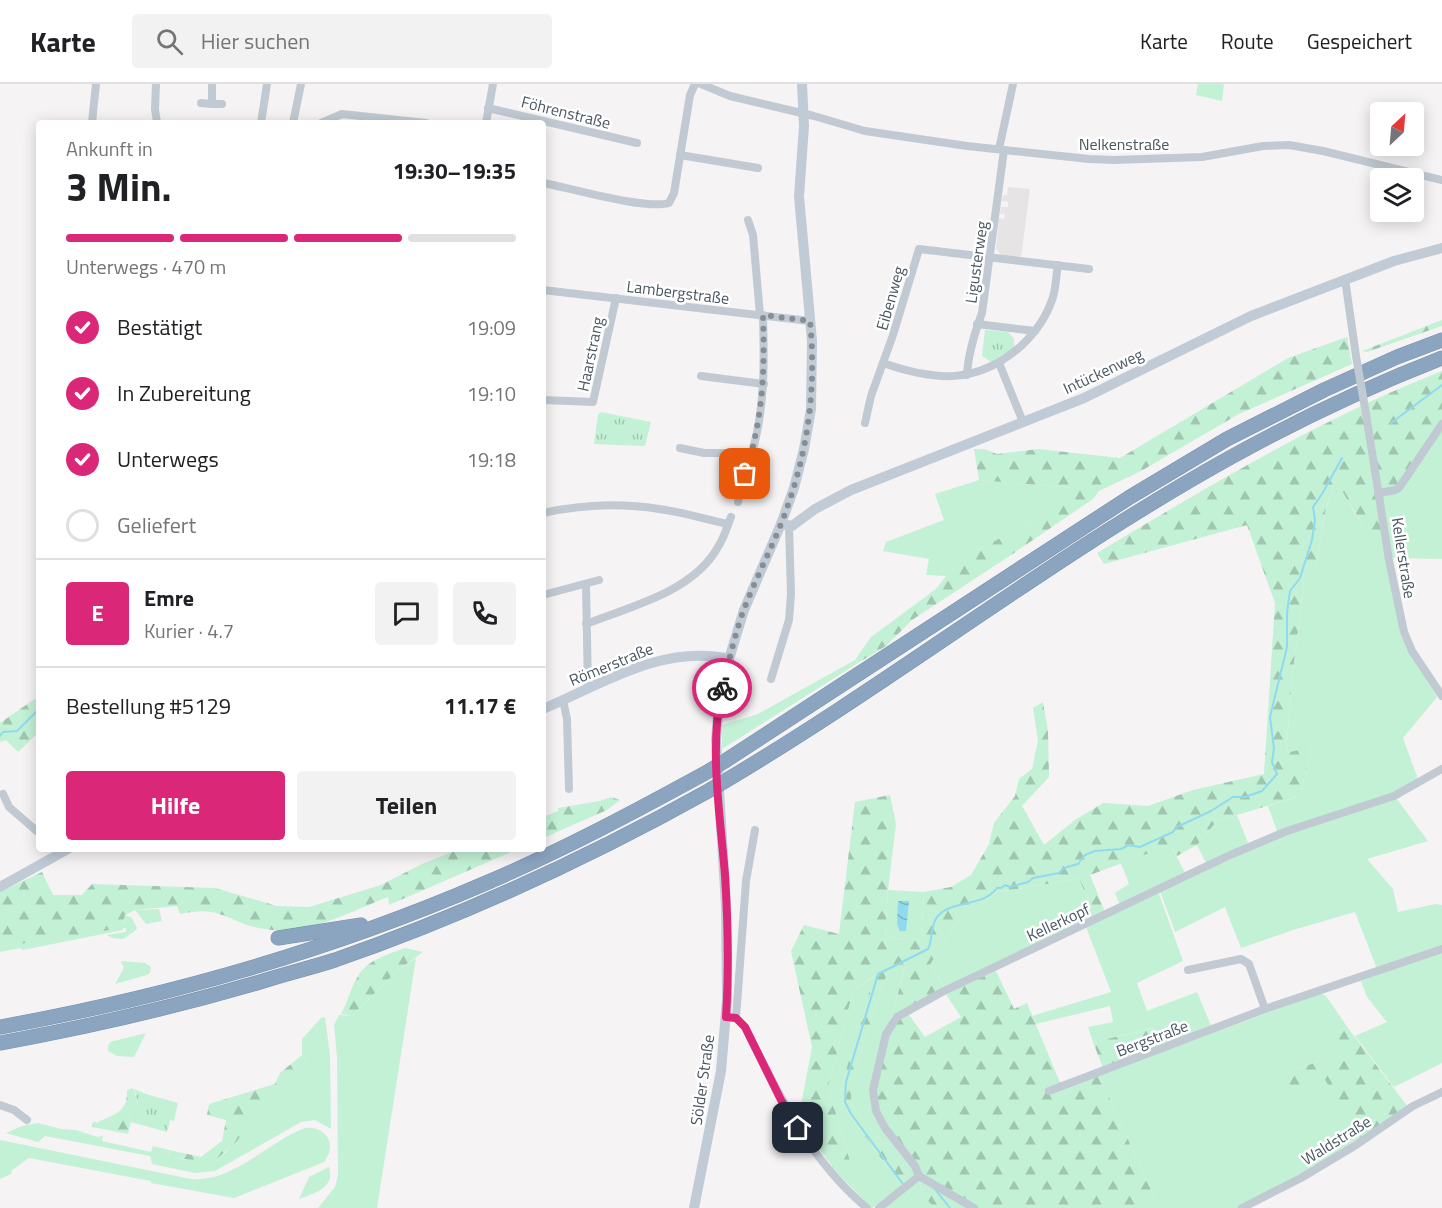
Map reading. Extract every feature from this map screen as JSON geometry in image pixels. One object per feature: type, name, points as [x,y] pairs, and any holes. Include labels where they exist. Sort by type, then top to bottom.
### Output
[{"type":"highway","points":[[0,1028],[105,1006],[212,978],[339,940],[486,883],[566,846],[725,762],[1130,497],[1227,439],[1324,390],[1397,357],[1442,340]]},
{"type":"highway","points":[[0,1043],[96,1024],[216,995],[332,961],[422,928],[559,869],[646,826],[725,781],[892,675],[1139,512],[1232,456],[1341,400],[1442,358]]},
{"type":"highway","points":[[278,938],[381,924]]},
{"type":"highway","points":[[362,961],[394,947],[422,928]]},
{"type":"main road","name":"Sölder Straße","points":[[694,1208],[731,1017],[716,740],[719,704],[729,659],[744,610],[785,525],[808,430],[813,384],[799,196],[804,114],[802,84]]},
{"type":"main road","name":"Intückenweg","points":[[785,525],[796,524],[815,508],[851,490],[1104,389],[1251,316],[1394,261],[1442,248]]},
{"type":"main road","name":"Römerstraße","points":[[546,708],[639,667],[672,658],[690,656],[729,659]]},
{"type":"main road","points":[[0,887],[52,853]]},
{"type":"street","points":[[92,120],[96,84]]},
{"type":"street","points":[[156,84],[157,120]]},
{"type":"street","points":[[212,104],[213,84]]},
{"type":"street","points":[[261,120],[267,84]]},
{"type":"street","points":[[294,120],[301,84]]},
{"type":"street","points":[[486,120],[493,84]]},
{"type":"street","points":[[546,184],[619,199],[664,205],[673,200],[690,95],[695,84]]},
{"type":"street","name":"Nelkenstraße","points":[[701,84],[730,96],[873,132],[1002,150],[1089,159],[1165,159],[1202,157],[1263,146],[1289,145],[1442,180]]},
{"type":"street","name":"Ligusterweg","points":[[967,375],[968,359],[982,313],[991,257],[1002,150],[1013,84]]},
{"type":"street","points":[[201,103],[222,104]]},
{"type":"street","name":"Föhrenstraße","points":[[488,108],[539,120]]},
{"type":"street","points":[[328,120],[342,114],[398,120]]},
{"type":"street","name":"Föhrenstraße","points":[[546,122],[637,143]]},
{"type":"street","points":[[680,155],[758,168]]},
{"type":"street","points":[[738,502],[738,495],[757,433],[764,384],[761,315],[753,235],[748,220]]},
{"type":"street","name":"Eibenweg","points":[[865,423],[871,396],[884,363],[919,249],[991,257]]},
{"type":"street","points":[[991,257],[1089,269]]},
{"type":"street","points":[[884,363],[918,374],[941,377],[967,375],[999,363],[1035,331],[1046,315],[1053,298],[1058,265]]},
{"type":"street","name":"Kellerstraße","points":[[1346,279],[1389,560],[1404,632],[1412,651],[1442,696]]},
{"type":"street","name":"Lambergstraße","points":[[546,290],[810,321]]},
{"type":"street","name":"Haarstrang","points":[[546,400],[593,402],[616,298]]},
{"type":"street","points":[[977,324],[1035,331]]},
{"type":"street","points":[[999,363],[1023,422]]},
{"type":"street","points":[[701,376],[764,384]]},
{"type":"street","points":[[1380,493],[1399,488],[1442,424]]},
{"type":"street","points":[[681,448],[704,453],[752,453]]},
{"type":"street","points":[[546,513],[623,506],[659,508],[729,520],[717,549],[689,579],[675,588],[586,624]]},
{"type":"street","points":[[771,679],[789,620],[791,572],[785,525]]},
{"type":"street","points":[[546,594],[599,580]]},
{"type":"street","points":[[586,584],[588,689]]},
{"type":"street","points":[[563,700],[567,719],[569,789]]},
{"type":"street","name":"Kellerkopf","points":[[919,1176],[915,1166],[885,1128],[876,1111],[873,1090],[886,1034],[897,1017],[946,990],[1230,855],[1287,831],[1394,796],[1442,770]]},
{"type":"street","points":[[3,794],[9,807],[36,830]]},
{"type":"street","points":[[755,830],[746,881],[731,1017],[745,1027],[781,1100],[798,1128],[836,1178],[867,1208]]},
{"type":"street","name":"Bergstraße","points":[[1049,1091],[1265,1009],[1442,949]]},
{"type":"street","points":[[1188,970],[1241,959],[1245,961],[1249,964],[1265,1009]]},
{"type":"street","name":"Waldstraße","points":[[1242,1208],[1301,1178],[1356,1145],[1413,1106],[1442,1092]]},
{"type":"street","points":[[0,1105],[14,1110],[27,1120]]},
{"type":"street","points":[[879,1208],[919,1176],[974,1208]]},
{"type":"shaded area","points":[[1008,187],[1030,189],[1021,257],[1001,255],[996,249],[999,218],[1004,219],[1005,214],[1000,214],[1001,207],[1008,207],[1008,202],[1002,201],[1003,195],[1007,195]]},
{"type":"green space","points":[[1198,84],[1224,84],[1222,101],[1196,95]]},
{"type":"green space","points":[[1442,320],[1442,326],[1367,352],[1362,351]]},
{"type":"green space","points":[[985,330],[1008,332],[1014,339],[1014,348],[991,362],[982,356]]},
{"type":"green space","points":[[1347,337],[1352,364],[1239,414],[1141,471],[1099,491],[1093,499],[912,620],[886,646],[858,663],[855,660],[871,637],[936,589],[968,554],[1031,523],[1071,488],[979,480],[974,449],[984,449],[997,454],[1038,449],[1120,458],[1288,358]]},
{"type":"green space","points":[[1442,371],[1442,420],[1398,486],[1378,492],[1387,560],[1381,555],[1336,481],[1326,508],[1315,569],[1304,581],[1292,678],[1286,753],[1312,747],[1300,796],[1217,821],[1197,845],[1177,856],[1171,845],[1090,875],[1105,912],[1096,916],[1079,879],[998,892],[956,922],[930,965],[946,990],[892,1016],[905,967],[887,973],[851,1083],[851,1105],[909,1175],[897,1180],[848,1113],[840,1091],[874,976],[853,991],[828,1087],[850,1161],[839,1175],[798,1121],[812,1047],[791,951],[804,925],[839,934],[855,802],[890,795],[896,824],[885,937],[921,940],[924,892],[951,887],[971,875],[989,844],[994,823],[1015,796],[1019,779],[1032,769],[1038,741],[1033,708],[1043,702],[1048,731],[1049,777],[1022,806],[1044,845],[1075,820],[1103,803],[1148,806],[1193,790],[1264,774],[1275,603],[1247,525],[1104,564],[1097,553],[1223,479],[1309,432],[1352,410]]},
{"type":"green space","points":[[601,412],[651,422],[645,446],[594,444],[598,415]]},
{"type":"green space","points":[[1442,428],[1442,559],[1392,558],[1382,494]]},
{"type":"green space","points":[[979,480],[1072,488],[1031,523],[968,554],[946,576],[926,575],[929,559],[883,551],[886,542],[944,520],[935,494]]},
{"type":"green space","points":[[1336,480],[1356,515],[1387,560],[1401,636],[1437,697],[1403,738],[1418,779],[1392,793],[1277,831],[1268,806],[1300,796],[1312,747],[1286,754],[1292,678],[1304,581],[1315,569],[1326,509]]},
{"type":"green space","points":[[855,660],[858,663],[722,749],[722,725],[758,714]]},
{"type":"green space","points":[[36,698],[36,735],[18,752],[6,740],[0,742],[0,723]]},
{"type":"green space","points":[[611,797],[620,800],[607,810],[546,837],[546,816],[558,811],[558,808]]},
{"type":"green space","points":[[1396,798],[1428,841],[1367,859],[1393,889],[1398,912],[1436,904],[1442,905],[1442,947],[1377,969],[1355,912],[1241,948],[1225,907],[1175,932],[1160,891],[1232,856],[1288,833]]},
{"type":"green space","points":[[1237,815],[1248,843],[1206,863],[1197,845],[1217,821]]},
{"type":"green space","points":[[1171,845],[1185,873],[1120,905],[1115,893],[1129,884],[1121,863]]},
{"type":"green space","points":[[452,852],[511,852],[389,905],[388,897],[343,916],[296,929],[264,929],[206,911],[180,914],[177,906],[135,910],[125,915],[122,928],[0,947],[0,892],[42,872],[53,895],[82,895],[92,884],[215,888],[277,906],[309,907],[381,885],[422,864]]},
{"type":"green space","points":[[1079,879],[1096,916],[945,988],[930,965],[956,922],[998,892]]},
{"type":"green space","points":[[888,890],[924,892],[921,940],[885,937]]},
{"type":"green space","points":[[1158,891],[1183,961],[1137,983],[1147,1011],[1197,992],[1212,1028],[1163,1046],[1154,1028],[1093,1042],[1088,1027],[1113,1022],[1110,1006],[1036,1024],[1032,1016],[1111,992],[1086,927]]},
{"type":"green space","points":[[159,909],[162,921],[146,924],[135,910]]},
{"type":"green space","points":[[125,915],[132,918],[137,928],[123,939],[107,935],[126,932],[126,928],[23,950],[20,948],[0,952],[0,947],[124,923]]},
{"type":"green space","points":[[405,948],[423,952],[397,971],[352,1016],[341,1014],[361,972],[371,962]]},
{"type":"green space","points":[[1442,951],[1442,1063],[1394,1087],[1355,1036],[1387,1022],[1367,997],[1361,981]]},
{"type":"green space","points":[[416,958],[377,1208],[318,1208],[335,1187],[338,1175],[337,1057],[334,1025],[339,1015],[352,1016],[397,971]]},
{"type":"green space","points":[[121,961],[145,963],[151,967],[150,973],[115,984],[124,968]]},
{"type":"green space","points":[[905,966],[892,1016],[885,1033],[917,1176],[872,1208],[839,1175],[850,1161],[828,1087],[853,991],[875,976],[840,1091],[848,1113],[897,1180],[909,1175],[851,1105],[851,1083],[887,973]]},
{"type":"green space","points":[[996,971],[1014,1009],[1027,1003],[1061,1085],[1049,1095],[1099,1075],[1159,1208],[976,1208],[920,1176],[877,1111],[875,1090],[888,1035],[898,1020],[907,1012],[925,1037],[961,1017],[945,993]]},
{"type":"green space","points":[[1321,993],[1326,996],[1348,1028],[1325,1035],[1334,1053],[1329,1057],[1278,1077],[1282,1093],[1324,1077],[1356,1132],[1316,1158],[1312,1168],[1238,1208],[1159,1208],[1099,1075]]},
{"type":"green space","points":[[325,1017],[330,1055],[331,1129],[315,1120],[301,1122],[215,1171],[195,1173],[152,1164],[150,1156],[45,1136],[38,1142],[6,1133],[22,1126],[38,1123],[76,1130],[97,1137],[103,1136],[102,1141],[151,1152],[153,1146],[169,1150],[168,1155],[186,1160],[225,1153],[262,1108],[308,1065],[302,1055],[302,1039],[321,1018]]},
{"type":"green space","points":[[1155,1028],[1163,1046],[1103,1068],[1093,1042]]},
{"type":"green space","points":[[1348,1028],[1408,1107],[1312,1168],[1316,1158],[1356,1132],[1324,1078],[1282,1093],[1275,1084],[1278,1077],[1329,1057],[1334,1053],[1324,1035]]},
{"type":"green space","points":[[146,1033],[134,1057],[117,1056],[108,1051],[110,1042]]},
{"type":"green space","points":[[302,1055],[308,1065],[262,1108],[237,1141],[211,1164],[168,1156],[169,1150],[201,1157],[222,1141],[226,1120],[207,1115],[209,1104],[275,1084],[280,1073]]},
{"type":"green space","points":[[133,1088],[138,1104],[129,1113],[131,1122],[128,1134],[93,1127],[92,1124],[95,1121],[96,1123],[119,1112],[125,1104],[127,1090]]},
{"type":"green space","points":[[134,1089],[178,1103],[174,1121],[170,1120],[167,1132],[131,1122],[129,1113],[138,1103]]},
{"type":"green space","points":[[305,1128],[319,1130],[328,1138],[330,1149],[324,1162],[234,1198],[29,1158],[12,1170],[11,1174],[0,1179],[0,1140],[191,1179],[207,1178],[236,1168],[291,1134]]},
{"type":"green space","points":[[329,1167],[330,1180],[327,1184],[317,1192],[299,1199],[309,1177]]},
{"type":"green space","points":[[918,1178],[923,1196],[935,1208],[882,1208]]},
{"type":"green space","points":[[918,1178],[972,1208],[935,1208],[923,1196]]},
{"type":"water","points":[[898,901],[909,901],[906,931],[900,931],[897,924]]},
{"type":"waterway","points":[[1391,423],[1442,385]]},
{"type":"waterway","points":[[903,1184],[851,1114],[845,1102],[846,1082],[878,974],[928,949],[935,921],[943,911],[983,898],[1005,885],[1010,887],[1028,882],[1033,878],[1059,873],[1064,868],[1078,864],[1085,855],[1095,851],[1121,849],[1129,845],[1140,847],[1173,832],[1177,827],[1211,811],[1233,797],[1245,797],[1262,791],[1277,774],[1272,762],[1274,748],[1270,717],[1287,647],[1287,613],[1290,591],[1300,578],[1312,540],[1315,520],[1313,507],[1342,458]]},
{"type":"waterway","points":[[0,736],[3,732],[17,731],[36,712]]},
{"type":"waterway","points":[[934,1188],[950,1208]]},
{"type":"way so far","points":[[722,688],[735,635],[781,525],[800,469],[811,409],[813,357],[810,321],[763,315],[765,362],[762,396],[757,433],[745,474]]},
{"type":"route","points":[[722,688],[716,740],[727,926],[726,1017],[736,1018],[745,1027],[781,1100],[798,1128]]}]
